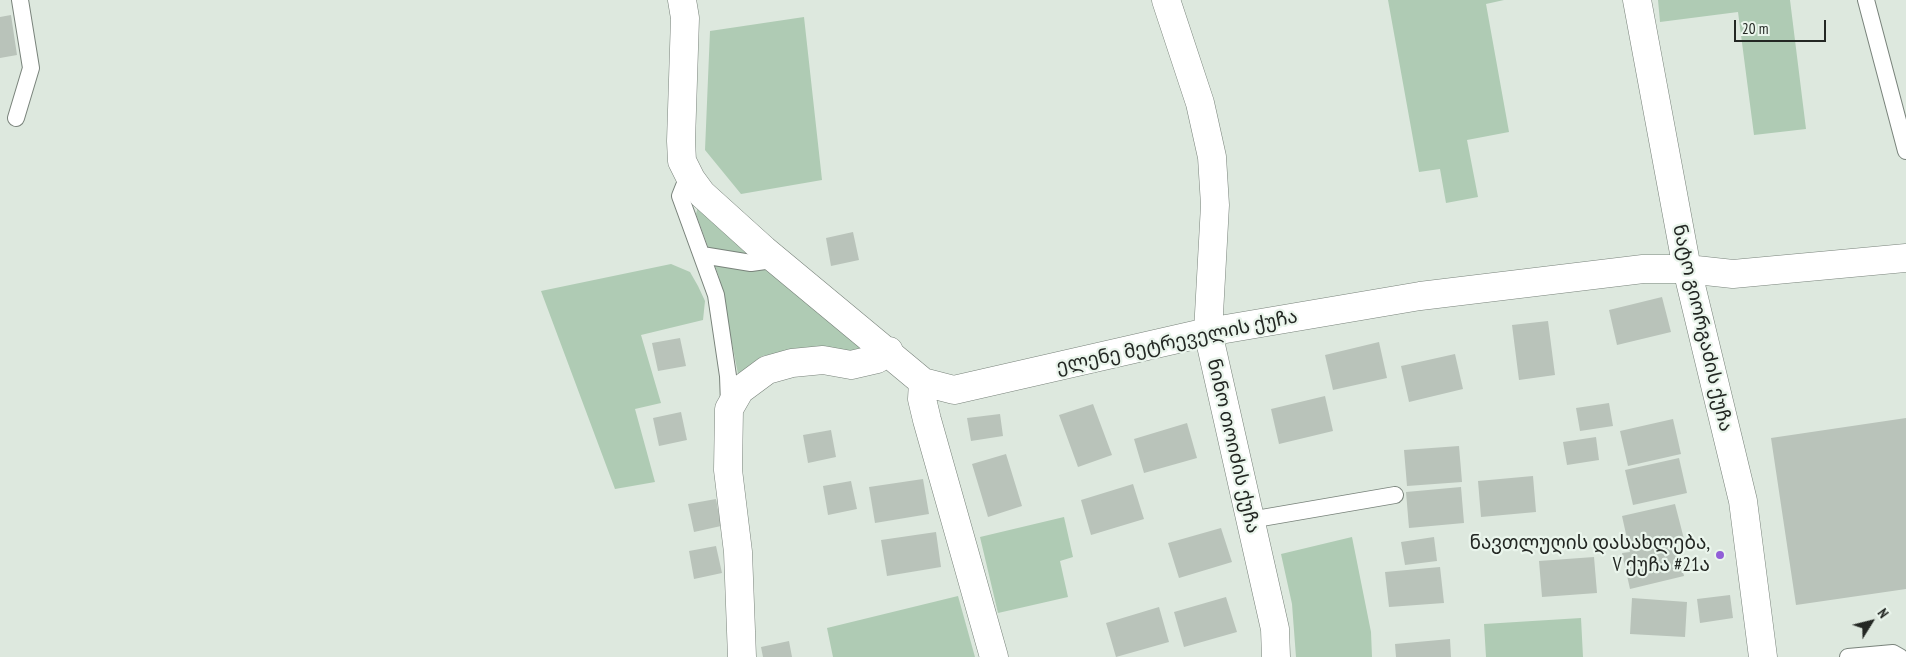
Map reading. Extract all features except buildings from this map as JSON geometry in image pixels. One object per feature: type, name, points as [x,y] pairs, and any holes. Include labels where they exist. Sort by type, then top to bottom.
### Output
[{"type":"street","name":"ელენე მეტრეველის ქუჩა","points":[[682,0],[685,18],[681,148],[682,161],[691,179],[702,194],[771,255],[889,351],[923,382],[954,390],[1208,332],[1420,296],[1643,269],[1687,269],[1733,274],[1906,258]]},
{"type":"street","name":"ნინო თოიძის ქუჩა","points":[[1166,0],[1200,103],[1212,157],[1215,205],[1208,332],[1275,629],[1276,657]]},
{"type":"street","name":"ნატო გიორგაძის ქუჩა","points":[[1637,0],[1687,269],[1743,500],[1763,657]]},
{"type":"street","points":[[742,657],[738,552],[728,470],[729,409],[740,390],[767,370],[792,363],[823,360],[851,365],[877,359],[889,351]]},
{"type":"street","points":[[923,382],[922,398],[927,420],[994,657]]},
{"type":"lane","points":[[16,118],[31,68],[20,0]]},
{"type":"lane","points":[[1866,0],[1906,151]]},
{"type":"lane","points":[[691,179],[684,186],[680,196],[716,295],[728,376],[729,409]]},
{"type":"lane","points":[[702,255],[751,263],[765,260],[771,255]]},
{"type":"lane","points":[[1250,520],[1395,495]]},
{"type":"lane","points":[[1848,657],[1893,653],[1900,657]]},
{"type":"green space","points":[[1388,0],[1504,0],[1486,4],[1509,132],[1467,140],[1478,197],[1446,203],[1440,169],[1419,172]]},
{"type":"green space","points":[[1658,0],[1790,0],[1806,129],[1754,135],[1738,12],[1660,22]]},
{"type":"green space","points":[[804,17],[822,180],[741,194],[705,150],[710,31]]},
{"type":"green space","points":[[698,206],[862,343],[860,353],[803,349],[762,356],[738,374],[719,277],[696,214]]},
{"type":"green space","points":[[671,264],[690,272],[698,286],[705,301],[703,320],[641,335],[661,403],[635,409],[655,482],[615,489],[541,291]]},
{"type":"green space","points":[[1064,517],[1073,557],[1060,561],[1068,597],[998,613],[980,537]]},
{"type":"green space","points":[[1352,537],[1371,632],[1372,657],[1296,657],[1292,604],[1281,554]]},
{"type":"green space","points":[[958,596],[975,657],[833,657],[827,628]]},
{"type":"green space","points":[[1581,618],[1583,657],[1486,657],[1484,624]]},
{"type":"place","name":"ნავთლუღის დასახლება, V ქუჩა #21ა","points":[[1720,555]]}]
